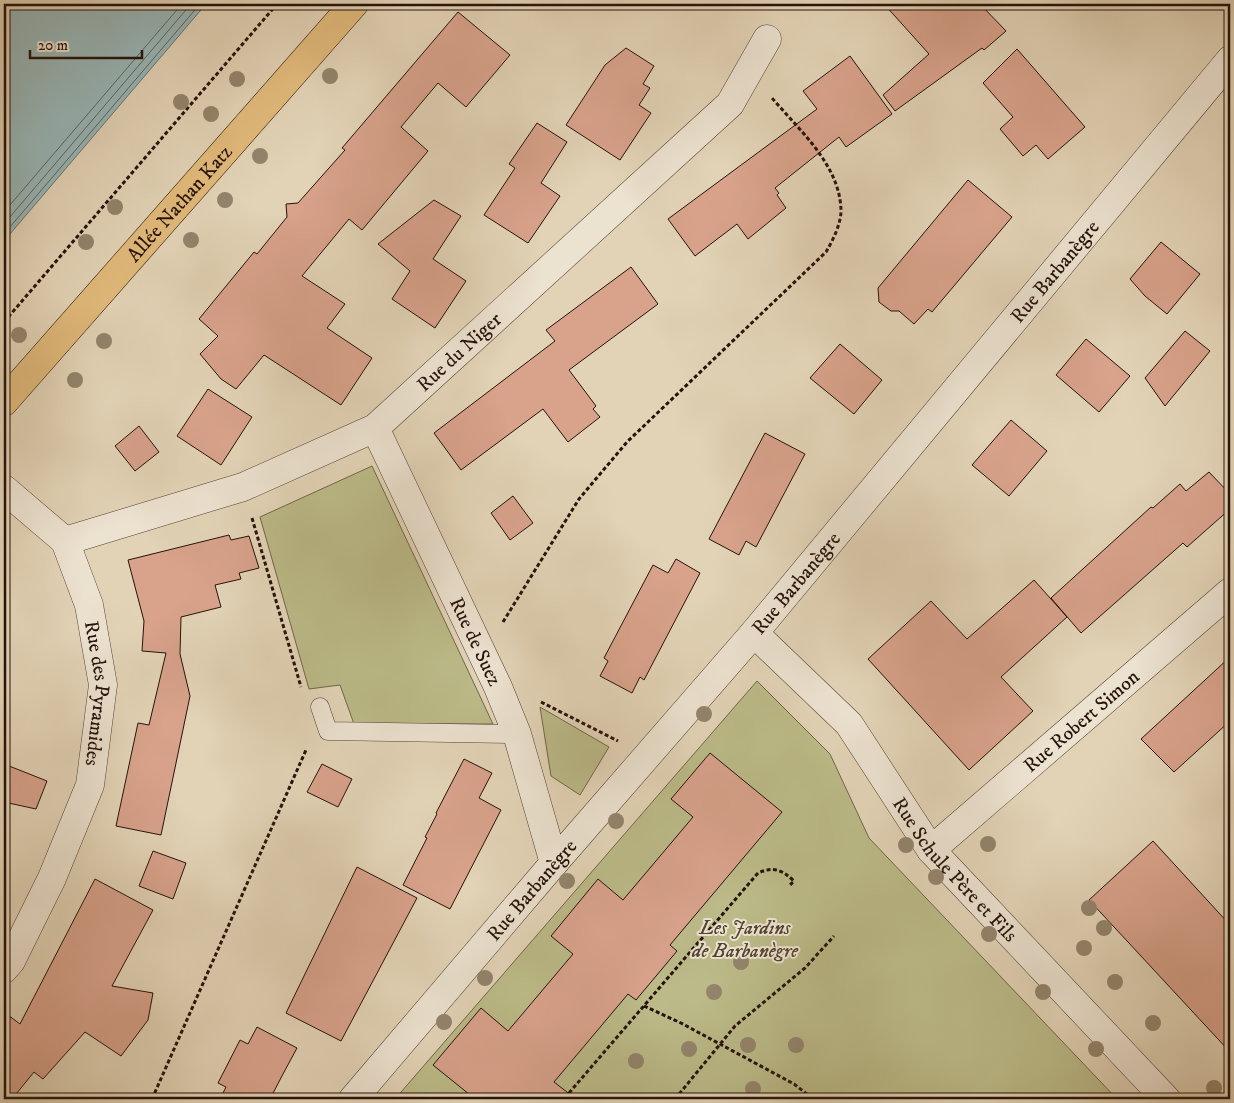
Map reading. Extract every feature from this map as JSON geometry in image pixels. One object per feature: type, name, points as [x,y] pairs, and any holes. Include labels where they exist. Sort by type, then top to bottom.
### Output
[{"type":"main road","name":"Allée Nathan Katz","points":[[4,402],[354,4]]},
{"type":"street","name":"Rue du Niger","points":[[65,541],[243,486],[375,428],[730,104],[767,39]]},
{"type":"street","name":"Rue Barbanègre","points":[[353,1099],[754,633],[1230,60]]},
{"type":"street","name":"Rue de Suez","points":[[375,428],[498,687],[517,734],[554,864]]},
{"type":"street","name":"Rue des Pyramides","points":[[4,489],[65,541],[89,605],[103,685],[90,785],[52,878],[11,961],[4,969]]},
{"type":"street","name":"Rue Robert Simon","points":[[931,850],[1230,592]]},
{"type":"street","name":"Rue Schule Père et Fils","points":[[754,633],[849,724],[931,850],[1166,1099]]},
{"type":"lane","points":[[320,707],[328,731],[517,734]]},
{"type":"path","points":[[4,322],[277,4]]},
{"type":"path","points":[[484,655],[580,499],[627,442],[826,252],[835,236],[841,214],[839,192],[824,160],[749,71]]},
{"type":"path","points":[[243,486],[305,701],[320,707]]},
{"type":"path","points":[[498,687],[536,700],[648,756]]},
{"type":"path","points":[[152,1099],[311,738],[328,731]]},
{"type":"path","points":[[564,1099],[758,873],[767,869],[783,871],[794,881],[789,886]]},
{"type":"path","points":[[675,1099],[735,1026],[805,968],[834,936]]},
{"type":"path","points":[[644,1006],[794,1084],[810,1099],[820,1099]]},
{"type":"path","points":[[568,1093],[572,1099]]},
{"type":"green space","points":[[372,466],[493,724],[354,724],[340,685],[309,689],[260,517]]},
{"type":"green space","name":"Les Jardins de Barbanègre","points":[[757,681],[830,754],[869,838],[1117,1099],[395,1099]]},
{"type":"green space","points":[[540,707],[609,747],[580,795],[551,776]]},
{"type":"water","points":[[4,4],[206,4],[4,241]]},
{"type":"building","points":[[884,4],[980,4],[1006,31],[984,50],[982,48],[895,111],[883,95],[929,54]]},
{"type":"building","points":[[458,12],[510,55],[466,107],[438,83],[401,127],[428,151],[362,230],[349,219],[302,276],[345,304],[327,328],[372,358],[341,405],[264,355],[236,389],[221,379],[200,354],[218,336],[199,319],[254,252],[257,254],[287,217],[286,204],[298,203],[345,150],[342,148]]},
{"type":"building","points":[[626,48],[654,66],[643,84],[650,88],[639,105],[651,113],[620,160],[566,125],[605,65]]},
{"type":"building","points":[[1017,49],[1085,127],[1048,159],[1036,145],[1023,156],[1000,129],[1013,117],[983,83]]},
{"type":"building","points":[[850,56],[892,114],[846,147],[839,137],[775,188],[779,193],[777,195],[786,208],[748,239],[737,224],[695,256],[668,219],[817,109],[803,91]]},
{"type":"building","points":[[537,123],[567,142],[541,183],[560,196],[528,243],[484,215],[515,168],[509,164]]},
{"type":"building","points":[[968,180],[1012,217],[932,312],[928,309],[914,324],[899,311],[891,311],[879,302],[878,288]]},
{"type":"building","points":[[434,200],[461,216],[433,259],[466,281],[435,328],[392,299],[410,271],[378,244]]},
{"type":"building","points":[[1161,242],[1200,274],[1167,314],[1145,296],[1130,279]]},
{"type":"building","points":[[631,267],[658,304],[569,370],[596,406],[593,409],[600,417],[568,442],[543,409],[461,470],[434,433],[555,341],[546,330]]},
{"type":"building","points":[[1185,331],[1210,351],[1165,406],[1145,378]]},
{"type":"building","points":[[1086,339],[1130,376],[1099,412],[1056,375]]},
{"type":"building","points":[[840,344],[882,380],[854,414],[810,378]]},
{"type":"building","points":[[208,389],[252,417],[221,465],[177,436]]},
{"type":"building","points":[[1011,420],[1047,451],[1009,496],[972,465]]},
{"type":"building","points":[[139,426],[159,452],[135,471],[115,446]]},
{"type":"building","points":[[765,433],[805,454],[756,547],[746,541],[739,555],[709,539]]},
{"type":"building","points":[[1209,472],[1230,494],[1230,509],[1187,547],[1183,543],[1081,633],[1051,598],[1151,507],[1153,508],[1180,484],[1186,491]]},
{"type":"building","points":[[513,496],[533,523],[510,540],[491,513]]},
{"type":"building","points":[[229,535],[231,540],[249,536],[259,568],[239,573],[241,579],[215,585],[221,607],[181,617],[180,654],[190,696],[161,835],[116,826],[138,723],[149,725],[166,653],[142,651],[144,621],[128,560]]},
{"type":"building","points":[[676,559],[700,573],[644,680],[640,677],[632,693],[600,676],[608,661],[604,658],[653,565],[668,573]]},
{"type":"building","points":[[1034,580],[1067,617],[1001,677],[1033,711],[969,770],[868,659],[931,601],[967,639]]},
{"type":"building","points":[[1230,657],[1230,721],[1174,772],[1141,739]]},
{"type":"building","points":[[710,753],[782,812],[670,945],[677,951],[636,1000],[628,994],[554,1082],[576,1099],[475,1099],[433,1065],[481,1008],[508,1031],[573,954],[551,936],[598,879],[623,900],[693,817],[671,799]]},
{"type":"building","points":[[464,759],[492,773],[479,798],[501,810],[450,909],[403,885],[427,838],[425,837],[436,813]]},
{"type":"building","points":[[4,764],[47,781],[36,809],[4,802]]},
{"type":"building","points":[[322,764],[352,779],[338,807],[307,792]]},
{"type":"building","points":[[1153,841],[1230,925],[1230,1052],[1089,900]]},
{"type":"building","points":[[153,851],[186,863],[173,899],[139,886]]},
{"type":"building","points":[[357,867],[417,898],[341,1041],[286,1013]]},
{"type":"building","points":[[95,879],[153,910],[112,986],[153,993],[148,1020],[121,1056],[85,1032],[43,1079],[34,1072],[12,1099],[4,1099],[4,1012],[20,1024]]},
{"type":"building","points":[[257,1027],[297,1048],[270,1099],[220,1099],[226,1087],[218,1083],[240,1040],[248,1044]]}]
